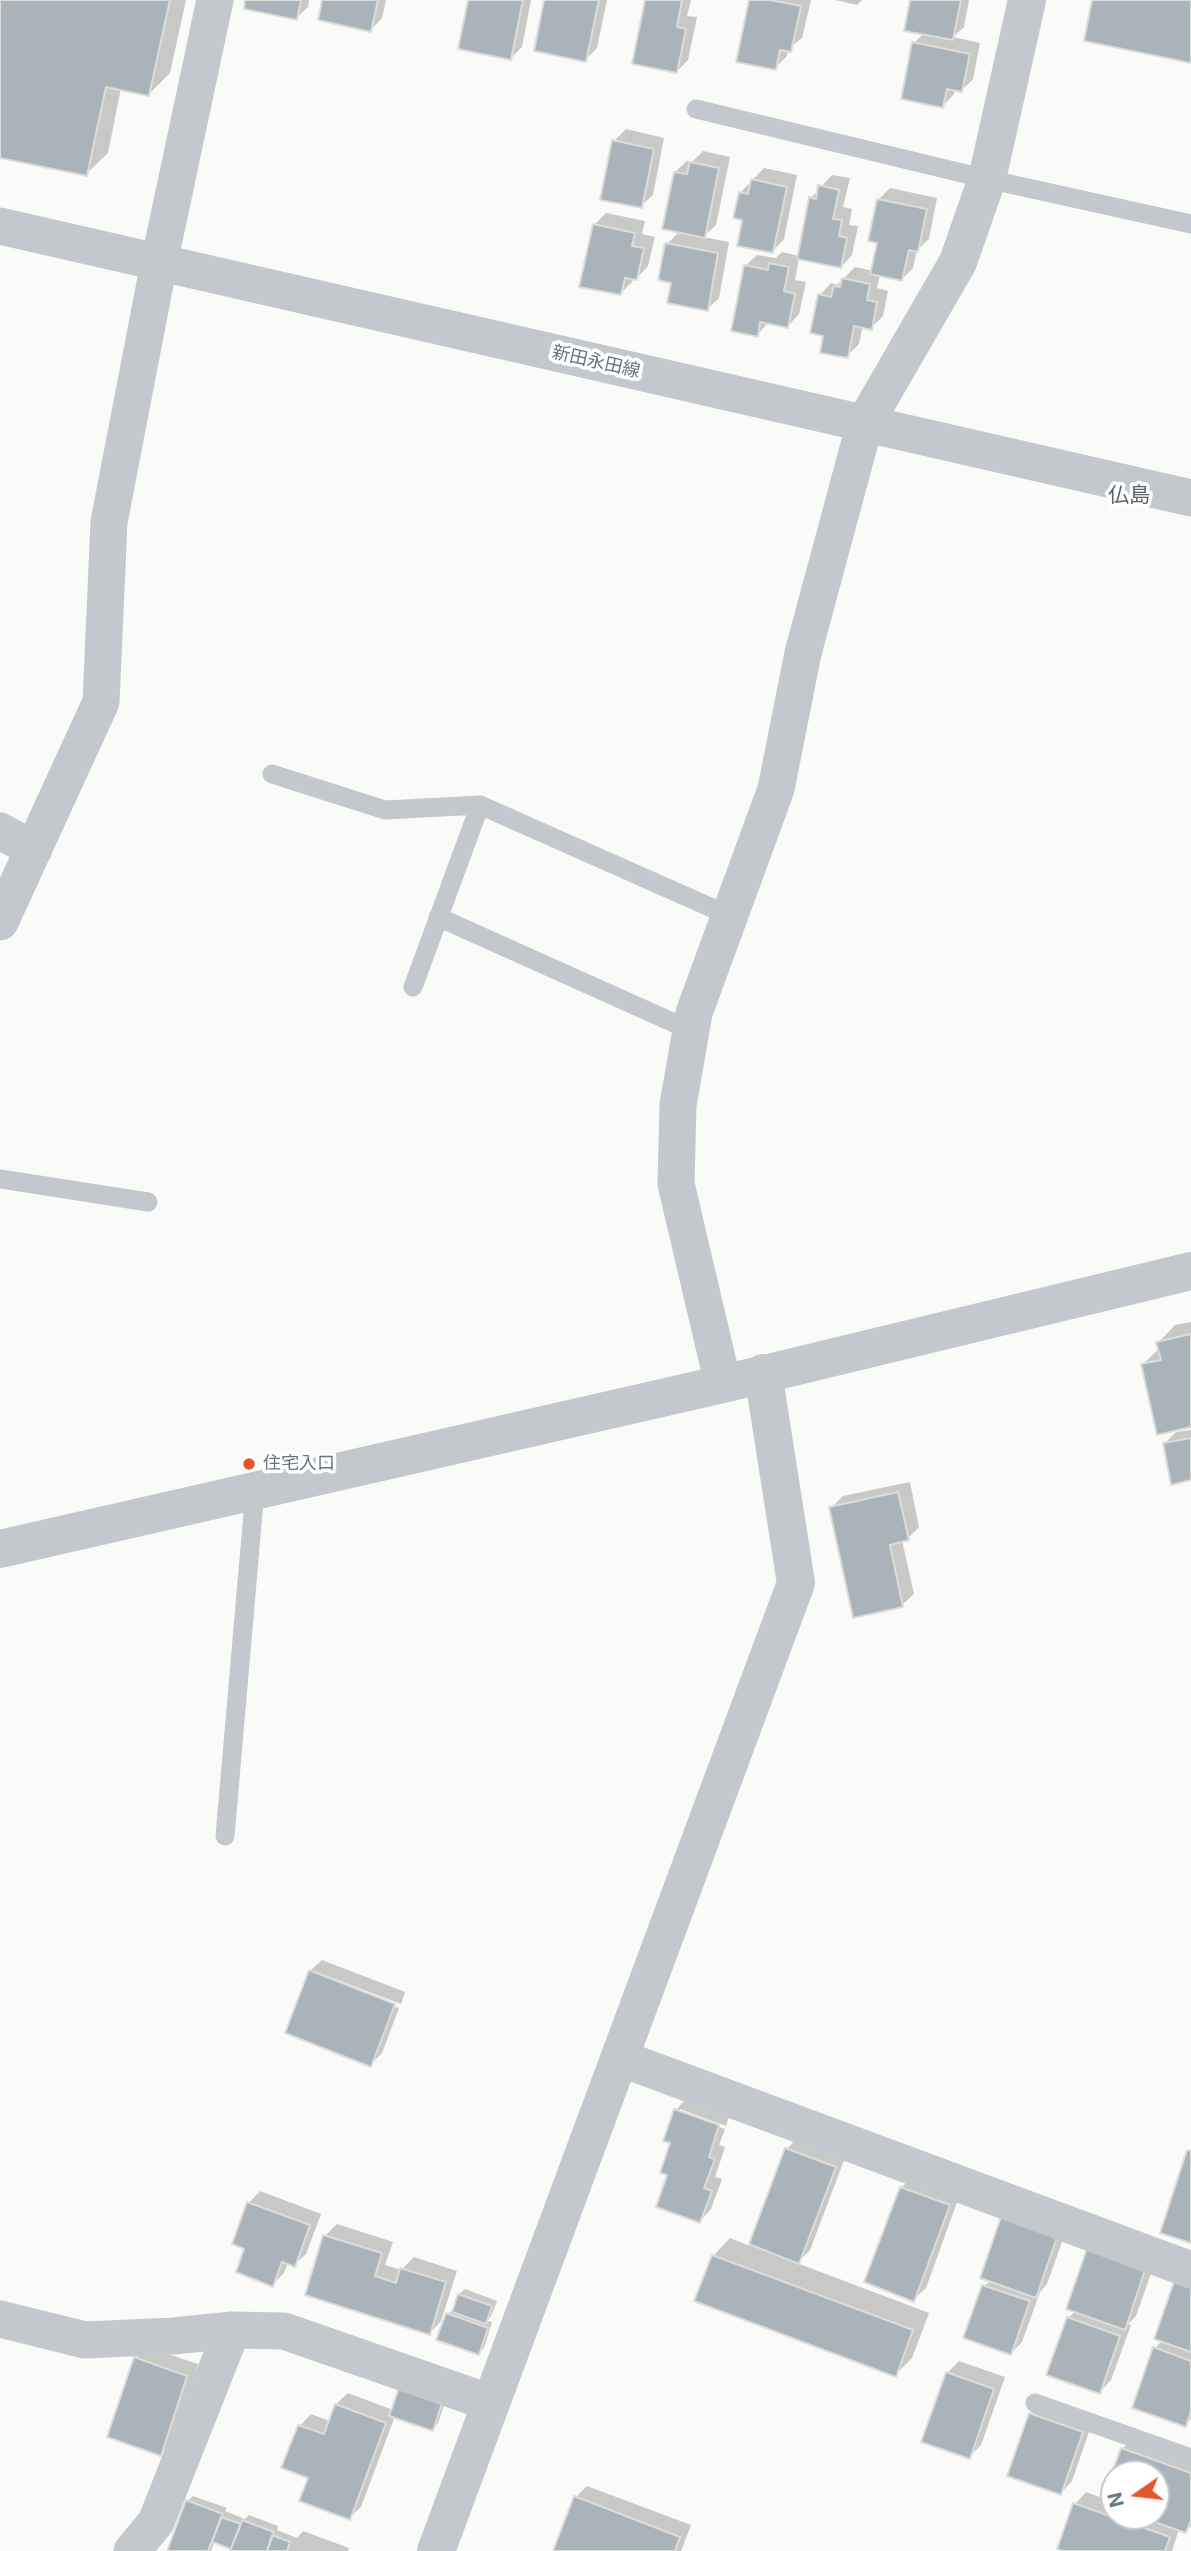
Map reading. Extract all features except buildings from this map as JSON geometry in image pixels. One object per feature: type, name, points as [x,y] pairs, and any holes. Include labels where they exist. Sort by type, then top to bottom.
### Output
[{"type":"street","points":[[0,922],[101,702],[109,522],[159,263],[215,0]]},
{"type":"street","points":[[723,1384],[676,1184],[678,1105],[694,1013],[776,789],[803,653],[865,423],[958,262],[987,179],[1027,0]]},
{"type":"street","name":"新田永田線","points":[[0,226],[1191,498]]},
{"type":"street","points":[[0,831],[34,849]]},
{"type":"street","points":[[0,1549],[723,1384],[1191,1271]]},
{"type":"street","points":[[436,2551],[796,1583],[763,1373]]},
{"type":"street","points":[[620,2058],[1191,2270]]},
{"type":"street","points":[[0,2319],[85,2340],[233,2330],[284,2331],[491,2403]]},
{"type":"street","points":[[132,2551],[156,2522],[233,2330]]},
{"type":"lane","points":[[696,108],[987,179],[1191,224]]},
{"type":"lane","points":[[272,774],[385,810],[480,805],[730,916]]},
{"type":"lane","points":[[413,987],[480,805]]},
{"type":"lane","points":[[439,916],[692,1031]]},
{"type":"lane","points":[[0,1179],[148,1202]]},
{"type":"lane","points":[[225,1836],[256,1490]]},
{"type":"lane","points":[[1035,2403],[1191,2458]]},
{"type":"place","name":"住宅入口","points":[[249,1464]]},
{"type":"district","name":"仏島","points":[[1129,496]]}]
